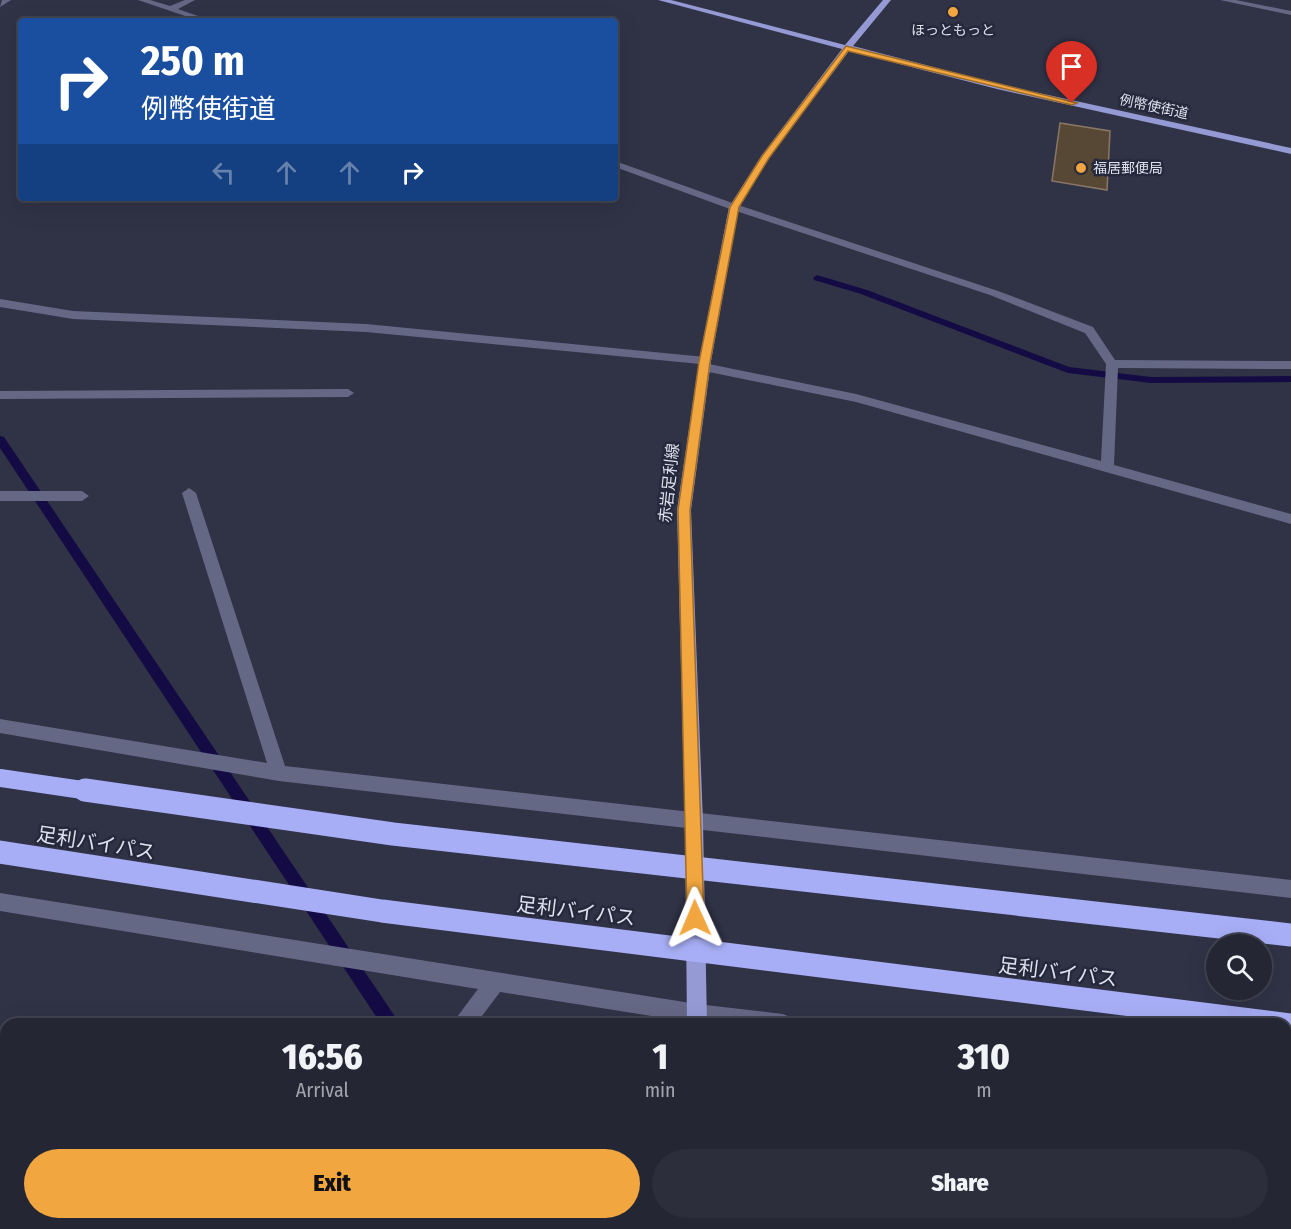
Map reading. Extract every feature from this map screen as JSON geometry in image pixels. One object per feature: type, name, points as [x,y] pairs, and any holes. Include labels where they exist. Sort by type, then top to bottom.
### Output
[{"type":"highway","points":[[0,778],[393,834],[1291,935]]},
{"type":"highway","name":"足利バイパス","points":[[0,852],[382,911],[1235,1018]]},
{"type":"main road","name":"例幣使街道","points":[[662,0],[997,86],[1291,151]]},
{"type":"main road","name":"赤岩足利線","points":[[697,1018],[694,822],[684,510],[704,364],[734,207],[765,157],[846,49],[887,0]]},
{"type":"street","points":[[0,4],[8,0]]},
{"type":"street","points":[[142,0],[199,18]]},
{"type":"street","points":[[171,9],[191,0]]},
{"type":"street","points":[[1224,0],[1291,13]]},
{"type":"street","points":[[177,18],[186,14]]},
{"type":"street","points":[[618,165],[734,207],[994,293],[1089,330],[1112,364],[1107,470]]},
{"type":"street","points":[[1,306],[73,315],[366,328],[704,364],[856,398],[1107,470],[1291,519]]},
{"type":"street","points":[[1112,364],[1291,365]]},
{"type":"street","points":[[0,395],[348,393]]},
{"type":"street","points":[[189,493],[279,773]]},
{"type":"street","points":[[0,496],[82,496]]},
{"type":"street","points":[[0,726],[279,773],[1291,890]]},
{"type":"street","points":[[0,902],[496,981],[692,1018]]},
{"type":"street","points":[[468,1018],[496,981]]},
{"type":"building","name":"福居郵便局","points":[[1060,123],[1110,131],[1107,190],[1052,181]]},
{"type":"waterway","points":[[817,278],[864,292],[1068,370],[1151,380],[1291,379]]},
{"type":"waterway","points":[[0,440],[386,1018]]},
{"type":"place","name":"ほっともっと","points":[[953,12]]},
{"type":"place","name":"福居郵便局","points":[[1081,168]]},
{"type":"route","points":[[695,918],[684,510],[705,362],[734,207],[765,157],[846,49],[1072,103]]}]
